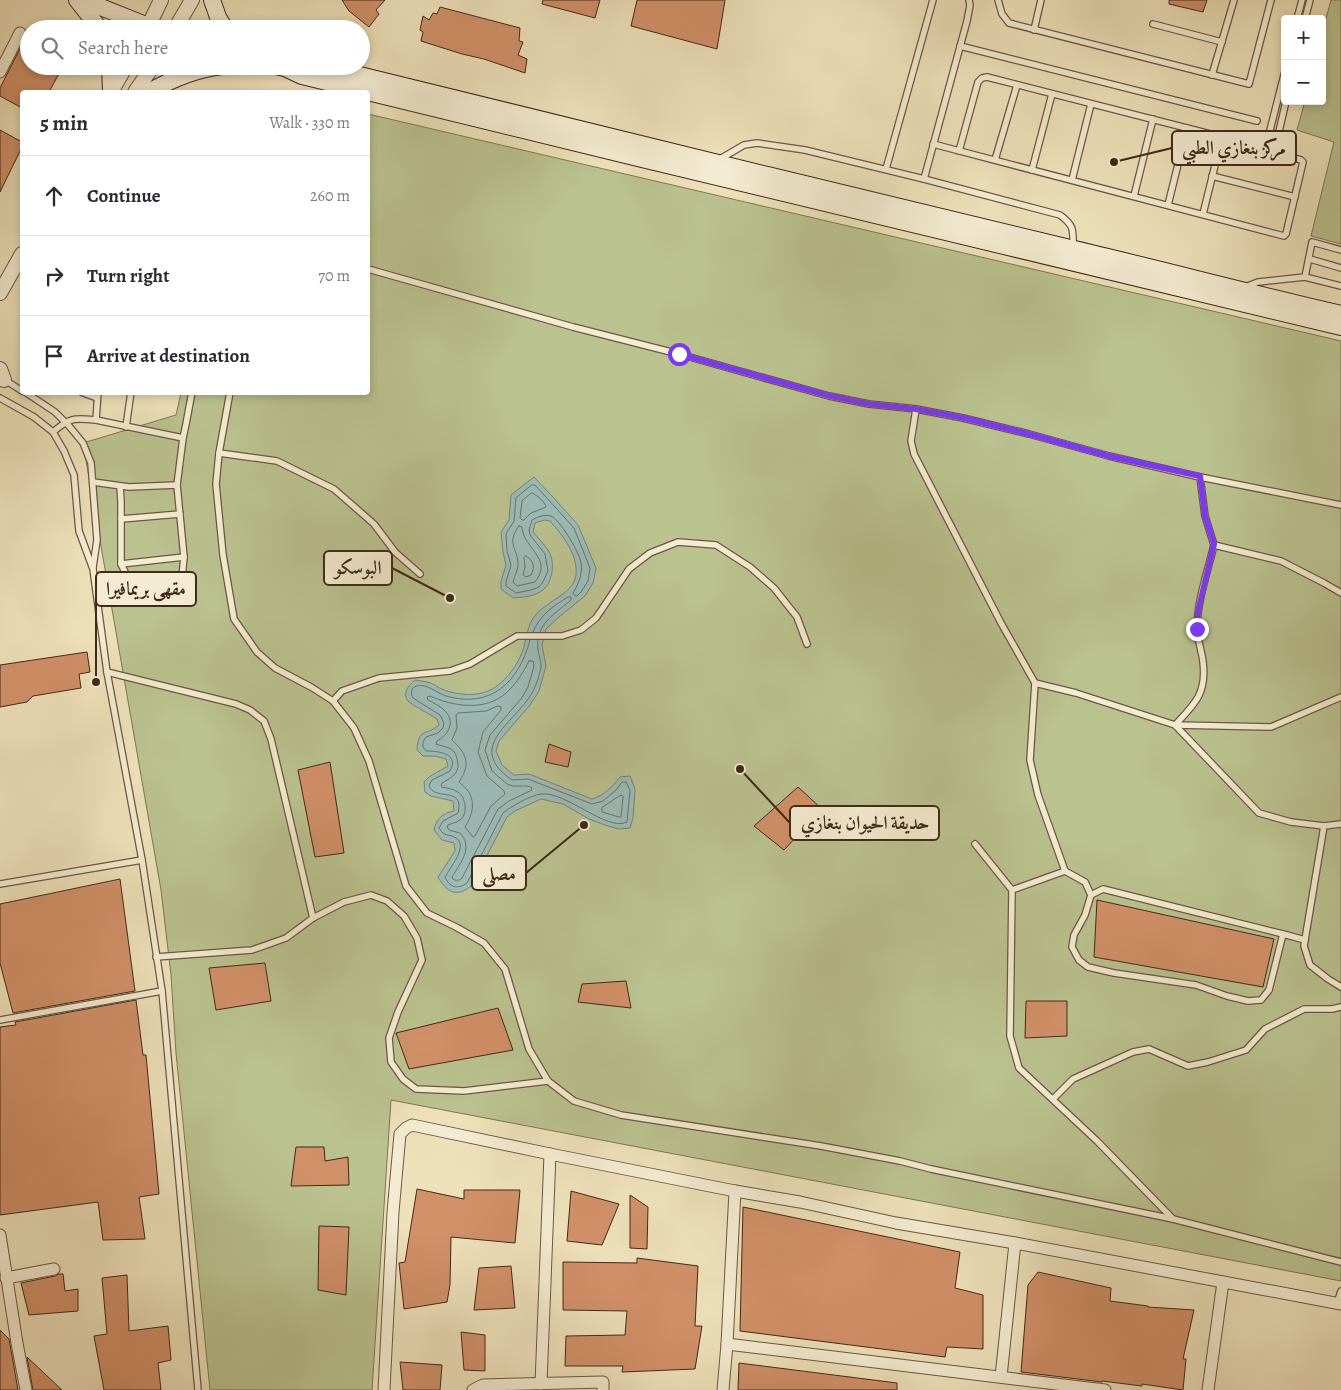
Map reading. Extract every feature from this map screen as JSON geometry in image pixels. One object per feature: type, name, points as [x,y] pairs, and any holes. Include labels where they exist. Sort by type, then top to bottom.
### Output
[{"type":"main road","points":[[83,1],[112,0]]},
{"type":"main road","points":[[212,0],[220,20]]},
{"type":"main road","points":[[83,1],[131,20]]},
{"type":"main road","points":[[83,1],[95,20]]},
{"type":"main road","points":[[110,75],[111,90]]},
{"type":"main road","points":[[153,90],[185,75]]},
{"type":"main road","points":[[300,75],[452,105],[714,162],[1073,255],[1141,280],[1341,327]]},
{"type":"main road","points":[[352,75],[652,162],[1341,314]]},
{"type":"street","points":[[154,20],[161,0]]},
{"type":"street","points":[[180,20],[192,0]]},
{"type":"street","points":[[0,72],[20,33]]},
{"type":"street","points":[[112,90],[121,75]]},
{"type":"street","points":[[136,90],[147,75]]},
{"type":"street","points":[[0,293],[20,258]]},
{"type":"street","points":[[384,1390],[393,1212],[400,1134],[412,1124],[550,1154],[800,1202],[896,1223],[1015,1243],[1339,1304]]},
{"type":"street","points":[[541,1384],[550,1154]]},
{"type":"street","points":[[723,1390],[735,1191]]},
{"type":"street","points":[[0,1235],[26,1390]]},
{"type":"street","points":[[1001,1377],[1015,1243]]},
{"type":"street","points":[[6,1278],[54,1269]]},
{"type":"street","points":[[1208,1390],[1223,1282]]},
{"type":"street","points":[[727,1344],[1001,1377],[1048,1387],[1105,1390]]},
{"type":"street","points":[[473,1390],[482,1385],[603,1382],[603,1390]]},
{"type":"lane","points":[[886,170],[933,0]]},
{"type":"lane","points":[[924,178],[960,46],[970,5],[969,0]]},
{"type":"lane","points":[[998,0],[1002,14],[1010,23],[1248,84],[1271,0]]},
{"type":"lane","points":[[1034,30],[1041,0]]},
{"type":"lane","points":[[1212,75],[1234,0]]},
{"type":"lane","points":[[1298,15],[1302,0]]},
{"type":"lane","points":[[1306,15],[1310,0]]},
{"type":"lane","points":[[1153,24],[1222,42]]},
{"type":"lane","points":[[960,46],[1257,121]]},
{"type":"lane","points":[[959,151],[978,82],[982,78],[987,77],[1261,147],[1267,142],[1281,87]]},
{"type":"lane","points":[[995,160],[1017,85]]},
{"type":"lane","points":[[1032,170],[1052,94]]},
{"type":"lane","points":[[1072,180],[1092,104]]},
{"type":"lane","points":[[934,144],[1284,236],[1303,162],[1277,149],[1276,145],[1285,105]]},
{"type":"lane","points":[[1134,196],[1152,119]]},
{"type":"lane","points":[[1168,205],[1188,128]]},
{"type":"lane","points":[[1203,214],[1222,137]]},
{"type":"lane","points":[[714,162],[744,145],[757,143],[805,150],[924,178],[1060,215],[1073,228],[1073,255]]},
{"type":"lane","points":[[1212,176],[1295,197]]},
{"type":"lane","points":[[1305,277],[1312,242],[1341,250]]},
{"type":"lane","points":[[1310,259],[1341,268]]},
{"type":"lane","points":[[370,271],[830,396],[869,404],[916,409],[964,418],[1109,456],[1341,505]]},
{"type":"lane","points":[[1238,290],[1258,282],[1305,277],[1341,286]]},
{"type":"lane","points":[[2,375],[20,389]]},
{"type":"lane","points":[[29,395],[55,412],[65,422],[83,443],[91,463],[97,540],[93,569]]},
{"type":"lane","points":[[126,426],[131,395]]},
{"type":"lane","points":[[120,486],[121,564],[131,584],[142,590],[172,584],[182,577],[184,557],[177,485],[183,438],[191,395]]},
{"type":"lane","points":[[229,395],[219,453],[216,484],[234,619],[257,652],[275,668],[311,687],[332,701],[354,728],[369,761],[406,886],[426,913],[484,943],[505,969],[529,1049],[548,1081],[574,1101],[621,1115],[821,1146],[1173,1219],[1341,1262]]},
{"type":"lane","points":[[96,420],[98,396]]},
{"type":"lane","points":[[0,398],[34,417],[52,432],[64,451],[74,476],[79,531],[93,569],[107,672],[142,860],[162,991],[198,1390]]},
{"type":"lane","points":[[916,409],[911,440],[914,454],[1000,623],[1035,683],[1030,760],[1038,795],[1065,871],[1085,882],[1092,895]]},
{"type":"lane","points":[[52,432],[65,422],[83,419],[183,438]]},
{"type":"lane","points":[[219,453],[277,461],[334,489],[374,524],[395,552],[420,574]]},
{"type":"lane","points":[[1175,726],[1196,702],[1204,683],[1204,662],[1197,629],[1198,612],[1214,544],[1205,516],[1200,476]]},
{"type":"lane","points":[[93,482],[129,487],[177,485]]},
{"type":"lane","points":[[121,519],[180,514]]},
{"type":"lane","points":[[332,701],[342,691],[362,682],[379,678],[450,671],[470,664],[517,636],[562,636],[581,630],[596,618],[629,569],[650,553],[678,542],[716,545],[750,567],[774,588],[797,617],[808,644]]},
{"type":"lane","points":[[1214,544],[1281,561],[1341,593]]},
{"type":"lane","points":[[121,564],[184,557]]},
{"type":"lane","points":[[107,672],[236,704],[250,710],[264,721],[271,739],[314,918]]},
{"type":"lane","points":[[1035,683],[1076,693],[1175,726],[1271,727],[1341,698]]},
{"type":"lane","points":[[1175,726],[1260,814],[1291,822],[1324,826],[1341,824]]},
{"type":"lane","points":[[1324,826],[1304,946],[1310,965],[1341,987]]},
{"type":"lane","points":[[975,844],[1012,890],[1010,1036],[1019,1068],[1097,1141],[1173,1219]]},
{"type":"lane","points":[[0,884],[142,860]]},
{"type":"lane","points":[[1012,890],[1065,871]]},
{"type":"lane","points":[[1283,934],[1269,990],[1261,1000],[1248,1001],[1196,985],[1088,967],[1079,960],[1072,947],[1074,935],[1085,915],[1092,895],[1103,889],[1283,934],[1305,940]]},
{"type":"lane","points":[[156,957],[252,950],[286,938],[314,918],[344,902],[371,895],[386,901],[404,916],[417,938],[422,960],[398,1012],[389,1038],[391,1062],[403,1079],[416,1089],[464,1091],[548,1081]]},
{"type":"lane","points":[[0,1020],[162,991]]},
{"type":"lane","points":[[1052,1099],[1073,1079],[1133,1052],[1149,1049],[1188,1066],[1208,1062],[1246,1050],[1265,1029],[1304,1009],[1332,1009],[1341,1006]]},
{"type":"lane","points":[[1339,1304],[1341,1291]]},
{"type":"green space","points":[[1331,0],[1341,0],[1341,244],[1311,236],[1334,142],[1297,130],[1304,105],[1326,105],[1326,18]]},
{"type":"green space","points":[[370,114],[1341,341],[1341,1281],[391,1100],[372,1390],[210,1390],[176,1053],[171,975],[161,890],[83,443],[176,415],[181,395],[370,395]]},
{"type":"water","points":[[534,477],[578,525],[596,568],[593,583],[585,596],[546,629],[542,645],[546,666],[539,691],[530,705],[499,741],[496,751],[502,765],[514,775],[529,774],[592,799],[608,790],[620,777],[630,776],[635,789],[633,818],[630,828],[619,829],[589,819],[563,804],[541,799],[515,811],[507,817],[471,886],[461,892],[452,892],[448,890],[438,877],[455,851],[454,843],[442,840],[434,830],[436,823],[441,817],[454,811],[453,801],[431,796],[425,792],[424,782],[448,766],[446,759],[435,756],[423,756],[417,750],[421,735],[439,725],[437,719],[408,701],[406,692],[415,680],[429,683],[453,693],[463,694],[482,693],[496,687],[517,663],[532,620],[537,613],[564,593],[574,582],[576,567],[569,546],[550,521],[544,520],[535,523],[533,532],[546,548],[552,560],[552,572],[548,584],[537,594],[523,597],[513,598],[501,589],[501,581],[506,565],[501,532],[509,520],[511,495]]},
{"type":"building","points":[[342,0],[385,0],[376,10],[379,14],[370,26],[370,20],[360,20],[349,11]]},
{"type":"building","points":[[543,0],[600,0],[595,18],[542,4]]},
{"type":"building","points":[[637,0],[725,0],[717,49],[631,26]]},
{"type":"building","points":[[1169,0],[1207,0],[1203,12],[1169,4]]},
{"type":"building","points":[[440,7],[520,28],[519,41],[523,42],[518,55],[527,59],[525,73],[421,41],[423,32],[420,30],[423,16],[429,20],[433,13],[437,14]]},
{"type":"building","points":[[20,49],[20,75],[58,75],[50,90],[20,90],[20,107],[0,96],[0,88]]},
{"type":"building","points":[[0,130],[20,141],[20,151],[0,192]]},
{"type":"building","points":[[87,652],[90,672],[79,674],[81,688],[33,696],[27,702],[0,707],[0,665]]},
{"type":"building","points":[[549,744],[571,752],[568,767],[545,762]]},
{"type":"building","points":[[330,762],[344,853],[315,857],[298,770]]},
{"type":"building","points":[[798,787],[822,809],[784,850],[754,826]]},
{"type":"building","points":[[120,879],[135,991],[13,1013],[0,963],[0,904]]},
{"type":"building","points":[[1097,900],[1274,939],[1263,987],[1094,957]]},
{"type":"building","points":[[265,963],[271,1001],[216,1010],[209,968]]},
{"type":"building","points":[[626,981],[631,1008],[578,1002],[582,984]]},
{"type":"building","points":[[136,1000],[143,1055],[146,1055],[159,1194],[139,1197],[145,1239],[103,1240],[98,1202],[0,1215],[0,1027],[16,1025],[15,1022]]},
{"type":"building","points":[[1026,1001],[1067,1001],[1067,1036],[1025,1038]]},
{"type":"building","points":[[498,1008],[513,1050],[409,1069],[396,1033]]},
{"type":"building","points":[[296,1147],[324,1147],[325,1161],[348,1157],[349,1185],[291,1186]]},
{"type":"building","points":[[417,1189],[464,1199],[464,1190],[520,1190],[515,1243],[451,1237],[450,1285],[447,1302],[404,1309],[399,1263],[405,1262]]},
{"type":"building","points":[[571,1191],[619,1204],[602,1245],[567,1241]]},
{"type":"building","points":[[630,1195],[648,1207],[647,1249],[630,1248]]},
{"type":"building","points":[[743,1207],[960,1252],[955,1288],[983,1295],[983,1349],[947,1347],[945,1357],[740,1331]]},
{"type":"building","points":[[319,1226],[349,1227],[346,1295],[318,1290]]},
{"type":"building","points":[[637,1258],[698,1266],[695,1326],[702,1326],[695,1369],[622,1372],[623,1366],[565,1366],[566,1336],[625,1335],[627,1311],[563,1310],[563,1262],[637,1263]]},
{"type":"building","points":[[511,1266],[515,1308],[474,1310],[479,1268]]},
{"type":"building","points":[[1038,1272],[1111,1288],[1110,1301],[1148,1307],[1194,1310],[1183,1359],[1186,1359],[1183,1390],[1021,1372],[1028,1285]]},
{"type":"building","points":[[63,1274],[65,1291],[78,1289],[78,1311],[29,1315],[21,1283]]},
{"type":"building","points":[[127,1275],[129,1331],[168,1326],[171,1360],[158,1363],[161,1390],[104,1390],[94,1336],[107,1334],[102,1278]]},
{"type":"building","points":[[0,1330],[9,1339],[18,1390],[0,1390]]},
{"type":"building","points":[[461,1332],[485,1335],[485,1371],[464,1370]]},
{"type":"building","points":[[27,1357],[62,1390],[33,1390]]},
{"type":"building","points":[[400,1362],[442,1365],[440,1390],[403,1390]]},
{"type":"building","points":[[739,1363],[897,1383],[897,1390],[738,1390]]},
{"type":"place","name":"مركز بنغازي الطبي","points":[[1114,162]]},
{"type":"place","name":"البوسكو","points":[[450,598]]},
{"type":"place","name":"مقهى بريمافيرا","points":[[96,682]]},
{"type":"place","name":"حديقة الحيوان بنغازي","points":[[740,769]]},
{"type":"place","name":"مصلى","points":[[584,825]]},
{"type":"route","points":[[679,354],[830,396],[869,404],[916,409],[964,418],[1109,456],[1200,476],[1205,516],[1214,544],[1198,612],[1197,629]]}]
